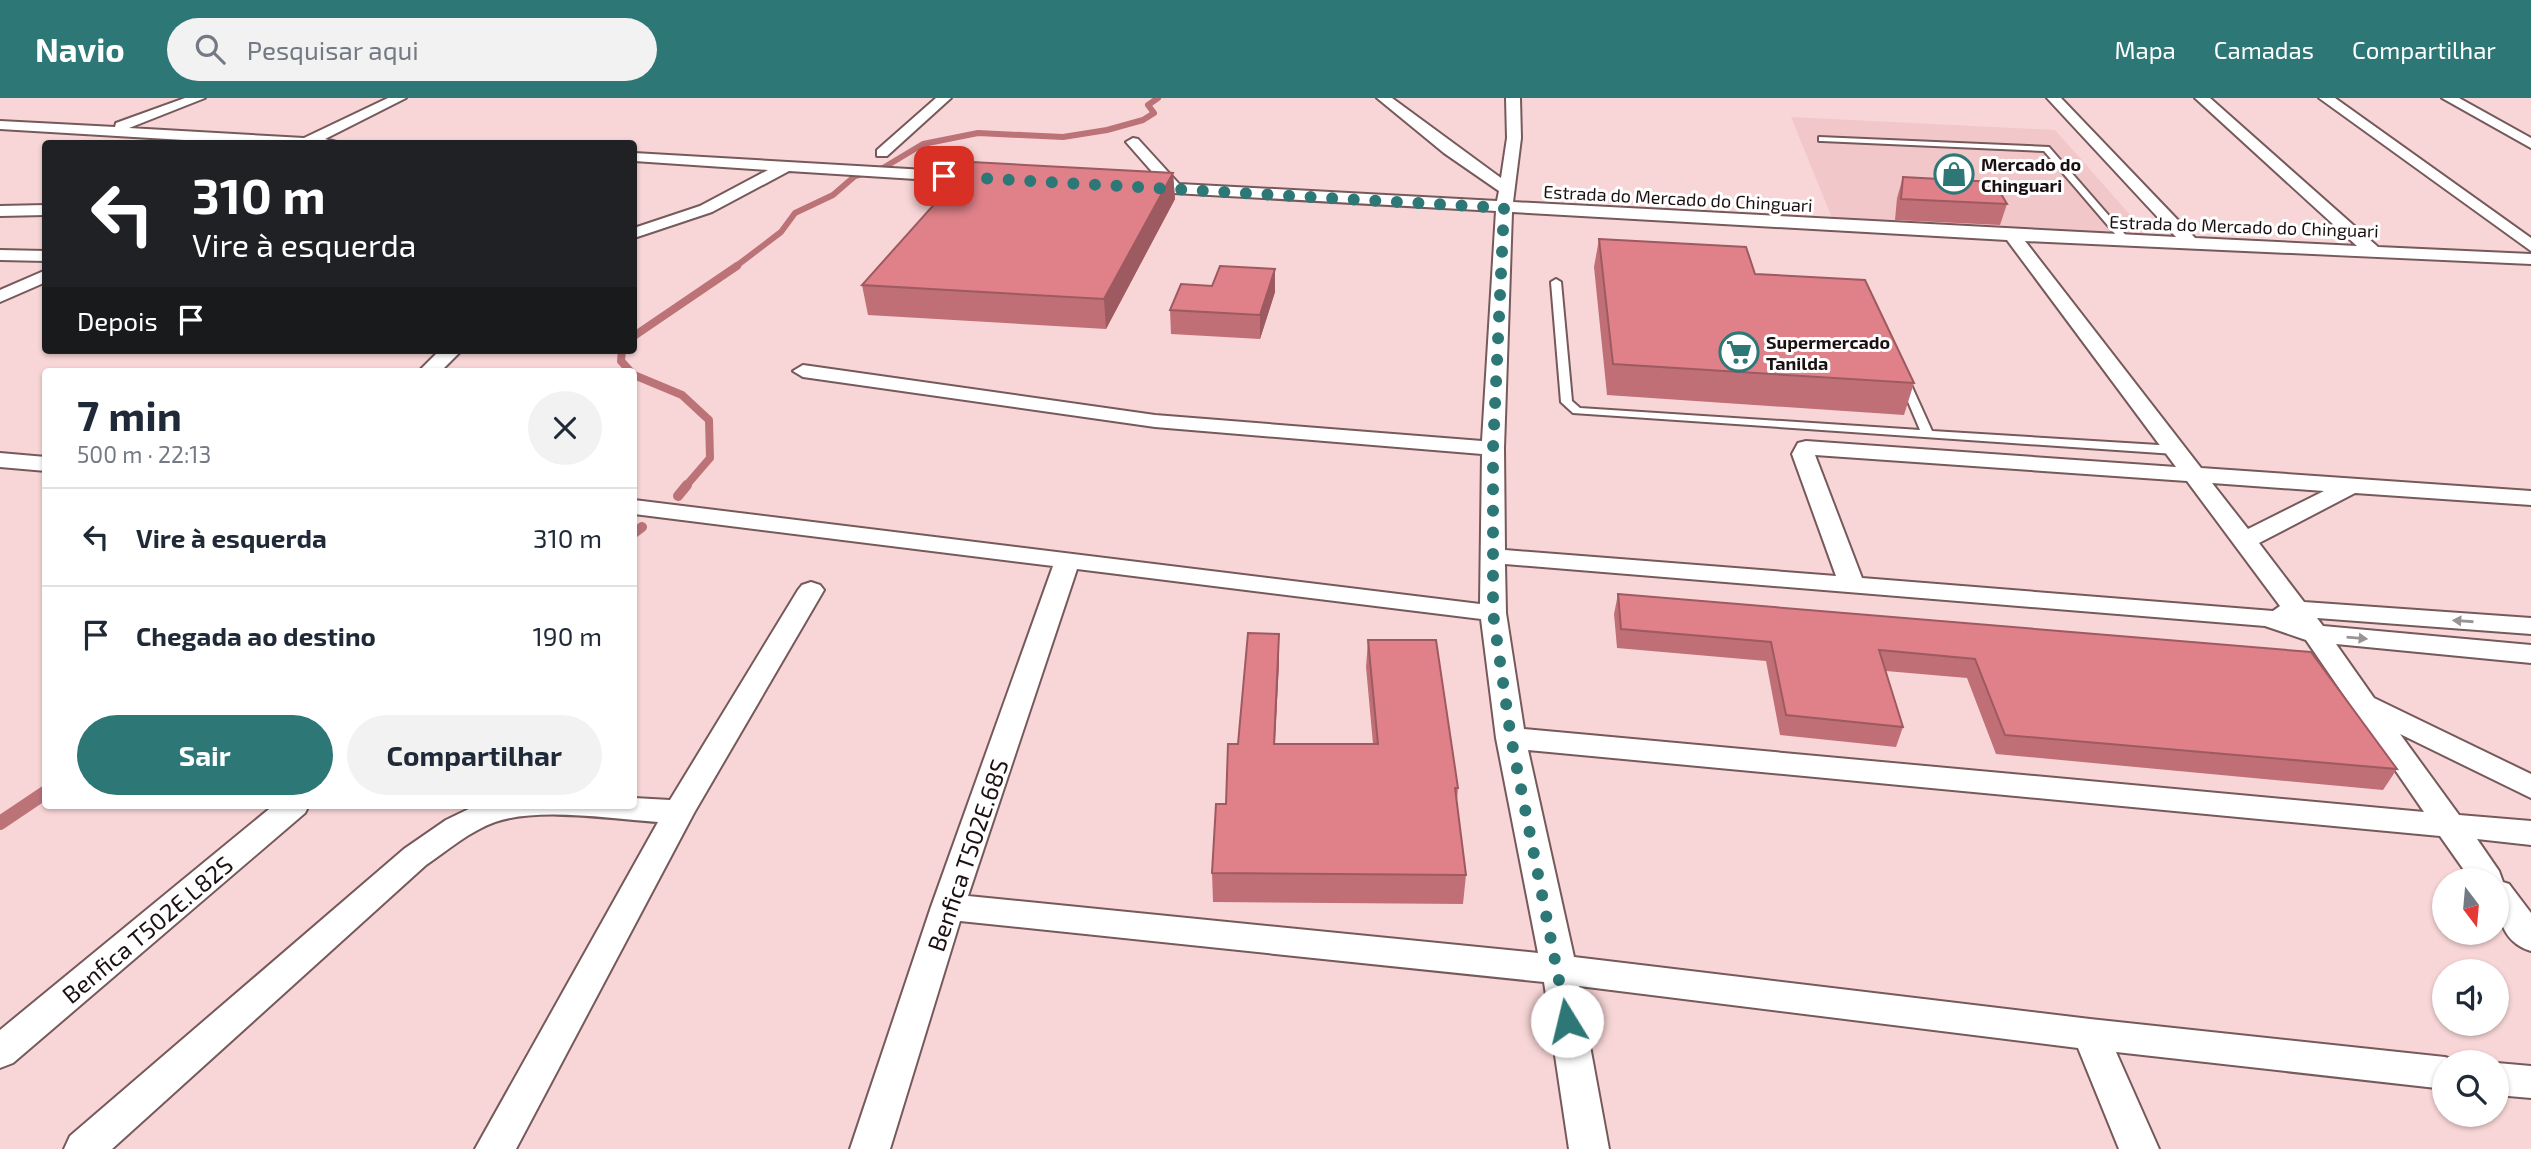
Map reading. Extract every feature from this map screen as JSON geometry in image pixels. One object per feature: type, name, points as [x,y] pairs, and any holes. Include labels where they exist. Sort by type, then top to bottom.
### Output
[{"type":"street","points":[[109,130],[198,98]]},
{"type":"street","points":[[312,140],[399,98]]},
{"type":"street","points":[[882,153],[944,98]]},
{"type":"street","points":[[1384,98],[1505,199]]},
{"type":"street","points":[[1513,98],[1514,138],[1505,199],[1493,449],[1493,613],[1511,738],[1559,969],[1589,1149]]},
{"type":"street","points":[[2053,98],[2189,242]]},
{"type":"street","points":[[2202,98],[2372,250]]},
{"type":"street","points":[[2326,98],[2531,246]]},
{"type":"street","points":[[2449,98],[2531,144]]},
{"type":"street","points":[[0,125],[261,140]]},
{"type":"street","points":[[1133,142],[1174,187]]},
{"type":"street","points":[[637,157],[783,168],[1013,179]]},
{"type":"street","points":[[637,232],[706,209],[783,168]]},
{"type":"street","name":"Estrada do Mercado do Chinguari","points":[[1121,185],[1505,199],[2012,235],[2531,259]]},
{"type":"street","points":[[0,211],[42,210]]},
{"type":"street","points":[[2012,235],[2297,609],[2479,868]]},
{"type":"street","points":[[0,255],[42,256]]},
{"type":"street","points":[[0,297],[42,277]]},
{"type":"street","points":[[432,368],[448,354]]},
{"type":"street","points":[[803,371],[1143,419],[1493,449]]},
{"type":"street","points":[[1852,584],[1802,454],[1807,448],[2531,498]]},
{"type":"street","points":[[0,460],[42,464]]},
{"type":"street","points":[[2246,540],[2352,485]]},
{"type":"street","points":[[637,508],[1493,613]]},
{"type":"street","points":[[1492,556],[2267,618],[2315,634],[2531,654]]},
{"type":"street","name":"Benfica T502E.68S","points":[[870,1149],[948,907],[1067,562]]},
{"type":"street","points":[[495,1149],[679,812],[811,590]]},
{"type":"street","points":[[2267,618],[2297,609],[2531,626]]},
{"type":"street","points":[[2365,704],[2531,787]]},
{"type":"street","points":[[1511,738],[2531,833]]},
{"type":"street","name":"Benfica T502E.L82S","points":[[0,1052],[289,809]]},
{"type":"street","points":[[84,1149],[415,857],[464,823],[486,813],[504,809]]},
{"type":"street","points":[[598,809],[679,812]]},
{"type":"street","points":[[948,907],[1559,969],[2090,1034],[2432,1072]]},
{"type":"street","points":[[2510,911],[2531,939]]},
{"type":"street","points":[[2090,1034],[2139,1149]]},
{"type":"street","points":[[2509,1080],[2531,1082]]},
{"type":"lane","points":[[1822,139],[2046,149],[2125,240]]},
{"type":"lane","points":[[1556,282],[1567,402],[1577,411],[2175,450]]},
{"type":"lane","points":[[1896,362],[1928,434]]},
{"type":"shaded area","name":"Mercado do Chinguari","points":[[1791,117],[2055,130],[2148,235],[1832,218]]},
{"type":"building","points":[[972,162],[1173,173],[1104,299],[862,285]]},
{"type":"building","points":[[1903,177],[1994,182],[2007,204],[1901,199]]},
{"type":"building","name":"Supermercado Tanilda","points":[[1599,239],[1746,247],[1755,274],[1865,280],[1914,383],[1613,364]]},
{"type":"building","points":[[1220,266],[1275,269],[1260,315],[1170,310],[1181,284],[1212,286]]},
{"type":"building","points":[[1618,594],[2311,652],[2397,769],[2005,735],[1975,659],[1879,650],[1903,727],[1786,715],[1771,642],[1621,629]]},
{"type":"building","points":[[1248,633],[1279,634],[1274,744],[1378,744],[1368,640],[1436,640],[1458,788],[1455,788],[1466,875],[1212,873],[1216,804],[1226,804],[1228,744],[1238,744]]},
{"type":"waterway","points":[[735,267],[781,232],[795,213],[833,195],[855,176],[883,168],[923,144],[978,133],[1063,137],[1107,130],[1143,120],[1154,113],[1148,105],[1158,98]]},
{"type":"waterway","points":[[637,334],[737,266]]},
{"type":"waterway","points":[[622,354],[621,361],[627,368]]},
{"type":"waterway","points":[[637,376],[682,395],[709,420],[710,458],[685,487]]},
{"type":"waterway","points":[[678,496],[687,485]]},
{"type":"waterway","points":[[637,531],[642,527]]},
{"type":"waterway","points":[[0,823],[42,795]]},
{"type":"place","name":"Mercado do Chinguari","points":[[1954,174]]},
{"type":"place","name":"Supermercado Tanilda","points":[[1739,352]]},
{"type":"route","points":[[944,176],[1174,187],[1504,208],[1493,449],[1493,613],[1511,738],[1559,969],[1567,1021]]}]
